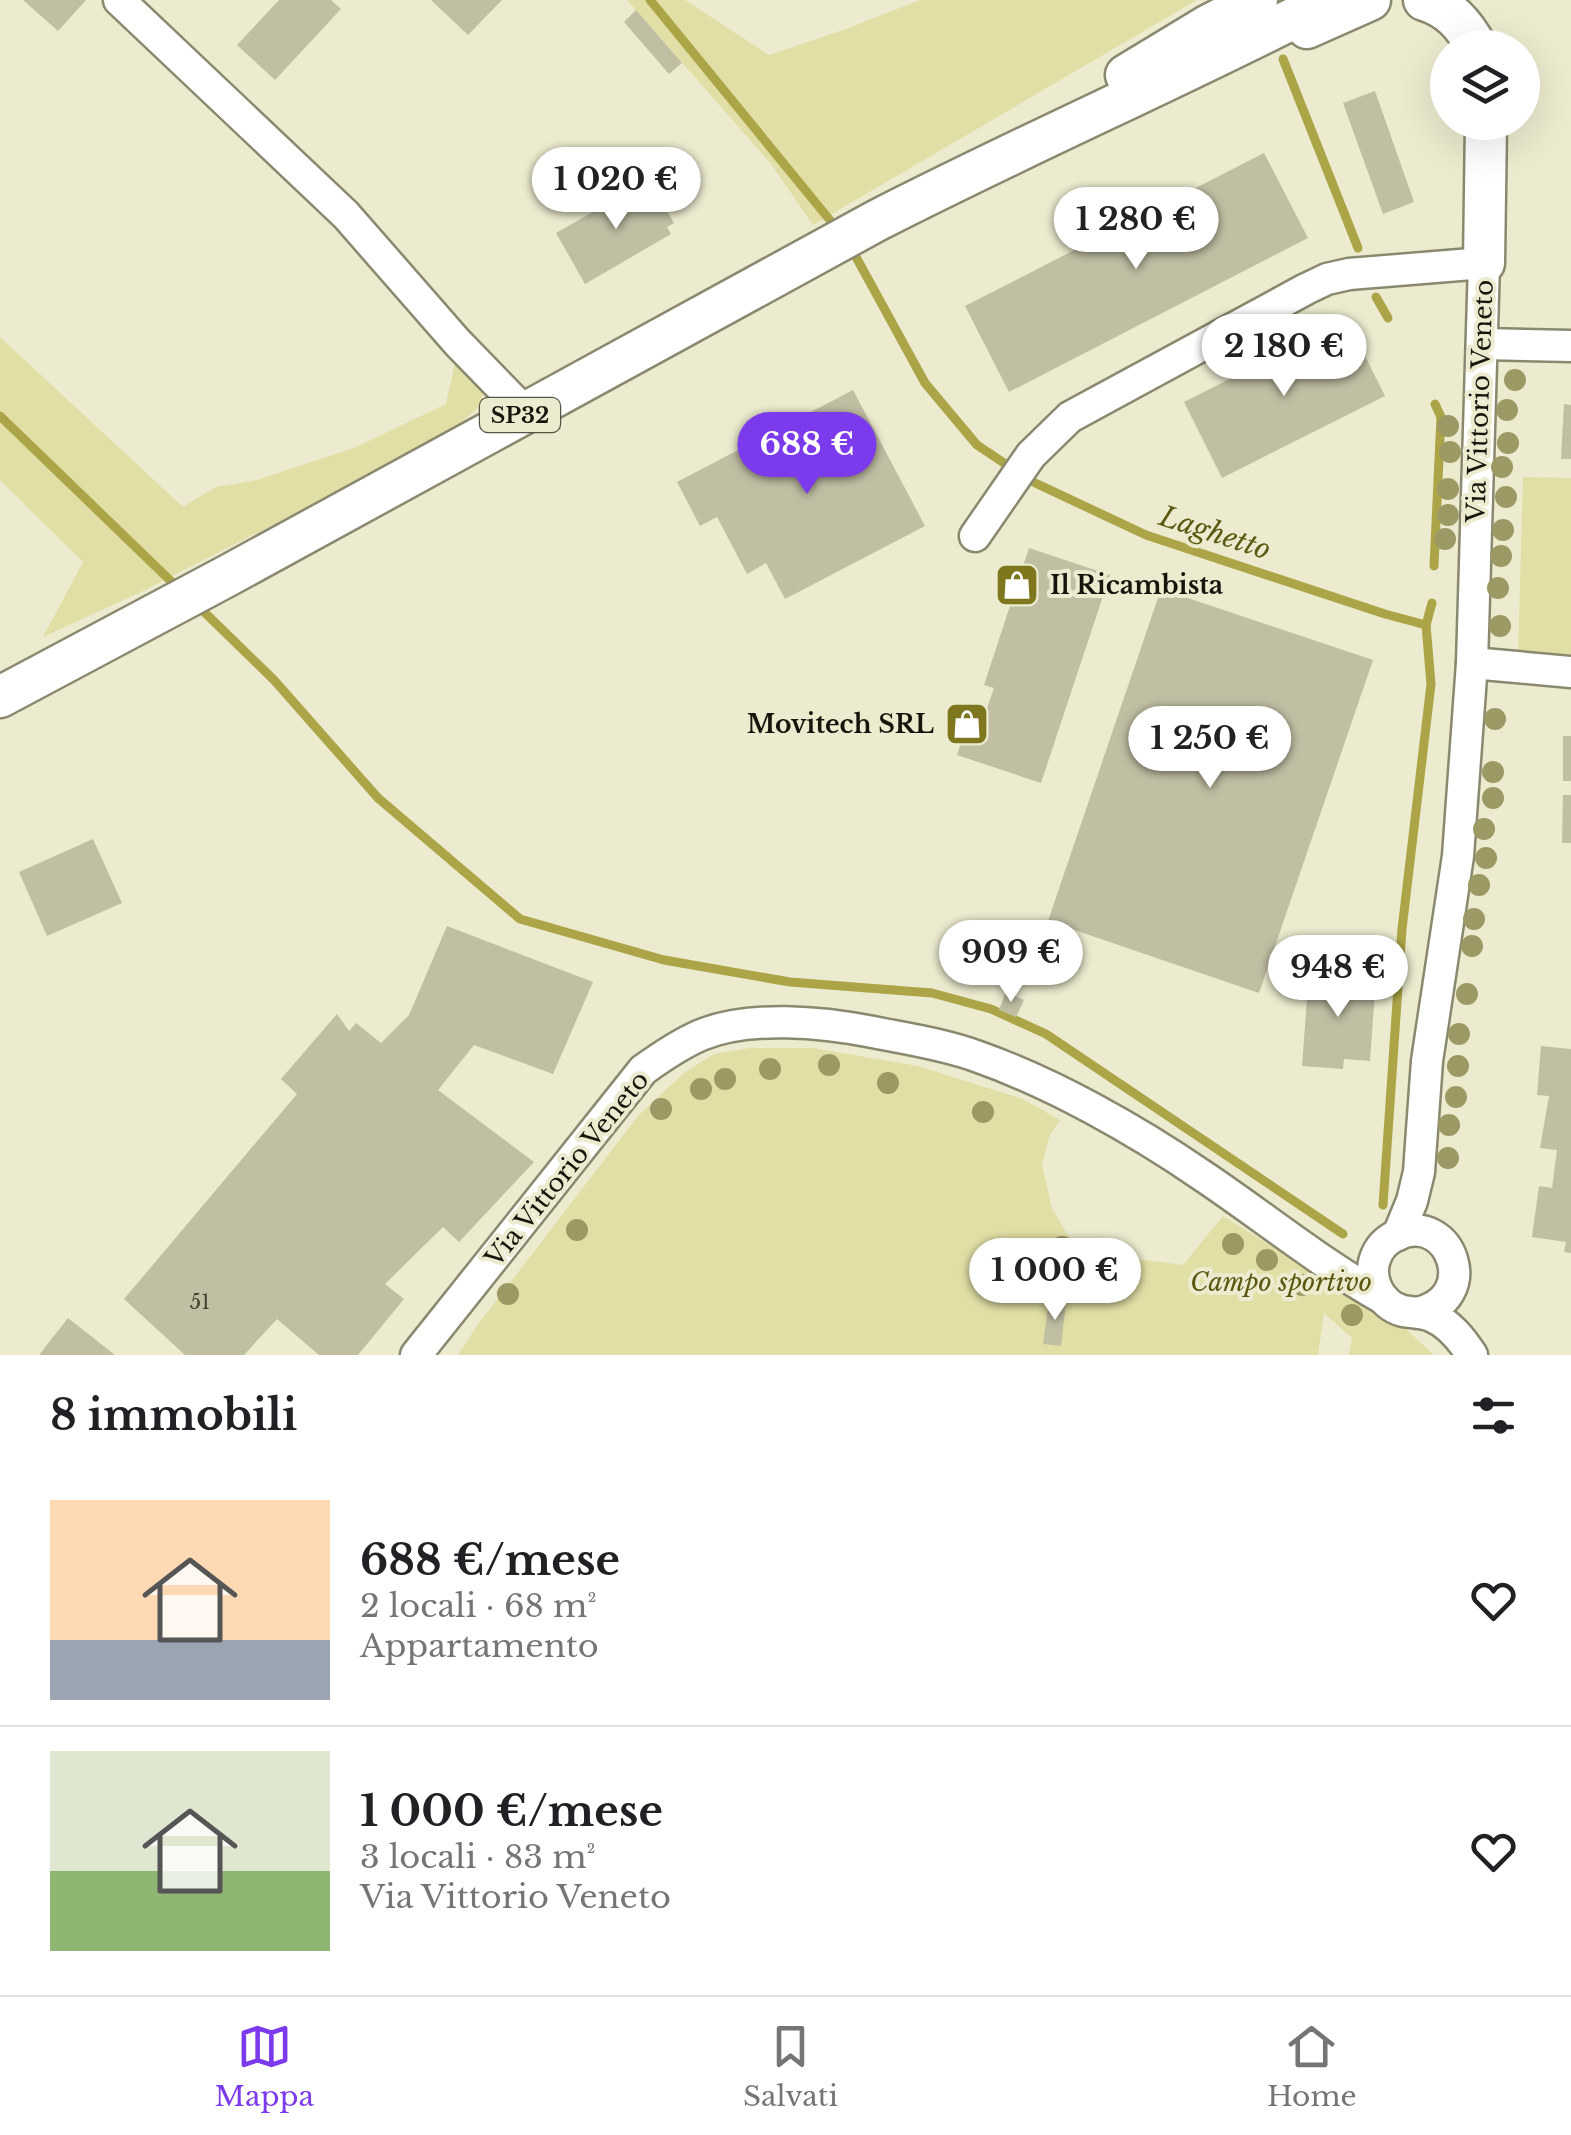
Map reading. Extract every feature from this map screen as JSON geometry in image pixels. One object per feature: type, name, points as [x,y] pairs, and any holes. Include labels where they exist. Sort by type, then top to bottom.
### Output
[{"type":"main road","name":"SP32","points":[[948,184],[1256,0]]},
{"type":"main road","name":"SP32","points":[[0,697],[876,220],[1330,0]]},
{"type":"main road","points":[[1222,55],[1308,28],[1370,0]]},
{"type":"main road","points":[[1424,0],[1448,11],[1466,30]]},
{"type":"main road","points":[[1485,0],[1485,30]]},
{"type":"main road","points":[[1484,263],[1486,140]]},
{"type":"main road","points":[[0,686],[115,636]]},
{"type":"street","points":[[119,0],[346,215],[457,342],[526,412]]},
{"type":"street","name":"Via Vittorio Veneto","points":[[975,536],[1030,455],[1070,417],[1327,278],[1484,263],[1472,663],[1458,856],[1428,1060],[1419,1172],[1412,1201],[1387,1244]]},
{"type":"street","points":[[1483,344],[1571,346]]},
{"type":"street","points":[[1472,663],[1571,672]]},
{"type":"street","name":"Via Vittorio Veneto","points":[[416,1355],[643,1070],[702,1034],[730,1026],[802,1023],[851,1028],[975,1055],[1106,1116],[1176,1158],[1324,1264],[1384,1299]]},
{"type":"street","name":"Via Vittorio Veneto","points":[[1419,1172],[1433,1235]]},
{"type":"street","points":[[1293,1240],[1349,1257],[1387,1244],[1405,1232],[1433,1235],[1450,1251],[1454,1262],[1453,1286],[1467,1348]]},
{"type":"street","points":[[1387,1244],[1372,1270],[1384,1299],[1400,1310],[1430,1315],[1444,1323],[1467,1348]]},
{"type":"street","points":[[1417,1312],[1441,1303],[1453,1286]]},
{"type":"green space","points":[[627,0],[685,0],[769,55],[920,0],[1197,0],[813,225],[771,164]]},
{"type":"green space","points":[[0,337],[183,507],[216,487],[257,480],[354,448],[446,404],[455,362],[483,383],[482,404],[445,437],[141,592],[43,637],[83,562],[0,480]]},
{"type":"green space","points":[[1523,477],[1571,478],[1571,657],[1518,655]]},
{"type":"green space","name":"Campo sportivo","points":[[750,1048],[813,1048],[918,1066],[1023,1099],[1060,1120],[1050,1135],[1042,1165],[1052,1208],[1083,1252],[1183,1265],[1223,1216],[1407,1330],[1434,1355],[1349,1355],[1352,1338],[1324,1313],[1318,1355],[458,1355],[638,1116],[685,1072],[714,1054]]},
{"type":"building","points":[[23,0],[86,0],[58,31]]},
{"type":"building","points":[[279,0],[331,0],[341,9],[275,80],[237,45]]},
{"type":"building","points":[[431,0],[502,0],[468,35]]},
{"type":"building","points":[[636,10],[682,63],[669,74],[624,22]]},
{"type":"building","points":[[1375,91],[1414,202],[1383,214],[1343,103]]},
{"type":"building","points":[[1264,153],[1308,238],[1009,392],[965,306]]},
{"type":"building","points":[[649,180],[674,223],[667,227],[671,234],[585,284],[556,233]]},
{"type":"building","points":[[1347,320],[1385,396],[1222,478],[1184,402]]},
{"type":"building","points":[[853,390],[925,526],[785,599],[766,563],[747,574],[717,517],[700,526],[677,482]]},
{"type":"building","points":[[1564,404],[1571,405],[1571,459],[1561,459]]},
{"type":"building","points":[[1029,548],[1110,575],[1041,783],[957,755],[974,704],[987,708],[994,688],[984,685]]},
{"type":"building","points":[[1161,589],[1373,660],[1259,993],[1048,921]]},
{"type":"building","points":[[1563,736],[1571,736],[1571,781],[1563,781]]},
{"type":"building","points":[[1563,795],[1571,795],[1571,843],[1562,843]]},
{"type":"building","points":[[93,839],[122,903],[47,936],[19,872]]},
{"type":"building","points":[[447,926],[593,982],[553,1074],[474,1045],[438,1090],[534,1162],[459,1242],[443,1227],[385,1284],[404,1299],[358,1355],[319,1355],[277,1319],[244,1355],[185,1355],[124,1299],[297,1094],[281,1079],[337,1014],[349,1031],[356,1023],[381,1043],[409,1015]]},
{"type":"building","points":[[1309,972],[1376,977],[1370,1061],[1344,1059],[1343,1069],[1302,1066]]},
{"type":"building","points":[[1006,992],[1024,1000],[1016,1017],[999,1010]]},
{"type":"building","points":[[1541,1046],[1571,1049],[1571,1253],[1564,1252],[1566,1242],[1532,1237],[1539,1186],[1552,1188],[1557,1150],[1540,1148],[1549,1096],[1537,1095]]},
{"type":"building","points":[[1049,1300],[1066,1302],[1061,1346],[1043,1344]]},
{"type":"building","points":[[68,1318],[115,1355],[39,1355]]},
{"type":"waterway","name":"Laghetto","points":[[650,0],[838,230]]},
{"type":"waterway","points":[[1283,59],[1358,248]]},
{"type":"waterway","name":"Laghetto","points":[[850,246],[925,383],[977,445],[1031,481],[1146,535],[1426,625],[1431,684],[1402,929],[1383,1205]]},
{"type":"waterway","points":[[1376,297],[1388,318]]},
{"type":"waterway","points":[[1434,566],[1441,417],[1435,404]]},
{"type":"waterway","points":[[0,416],[178,588]]},
{"type":"waterway","points":[[1426,625],[1432,603]]},
{"type":"waterway","points":[[197,605],[274,680],[378,798],[520,919],[664,960],[790,982],[932,993],[991,1009],[1046,1034],[1343,1234]]},
{"type":"place","name":"Il Ricambista","points":[[1017,585]]},
{"type":"place","name":"Movitech SRL","points":[[967,724]]}]
